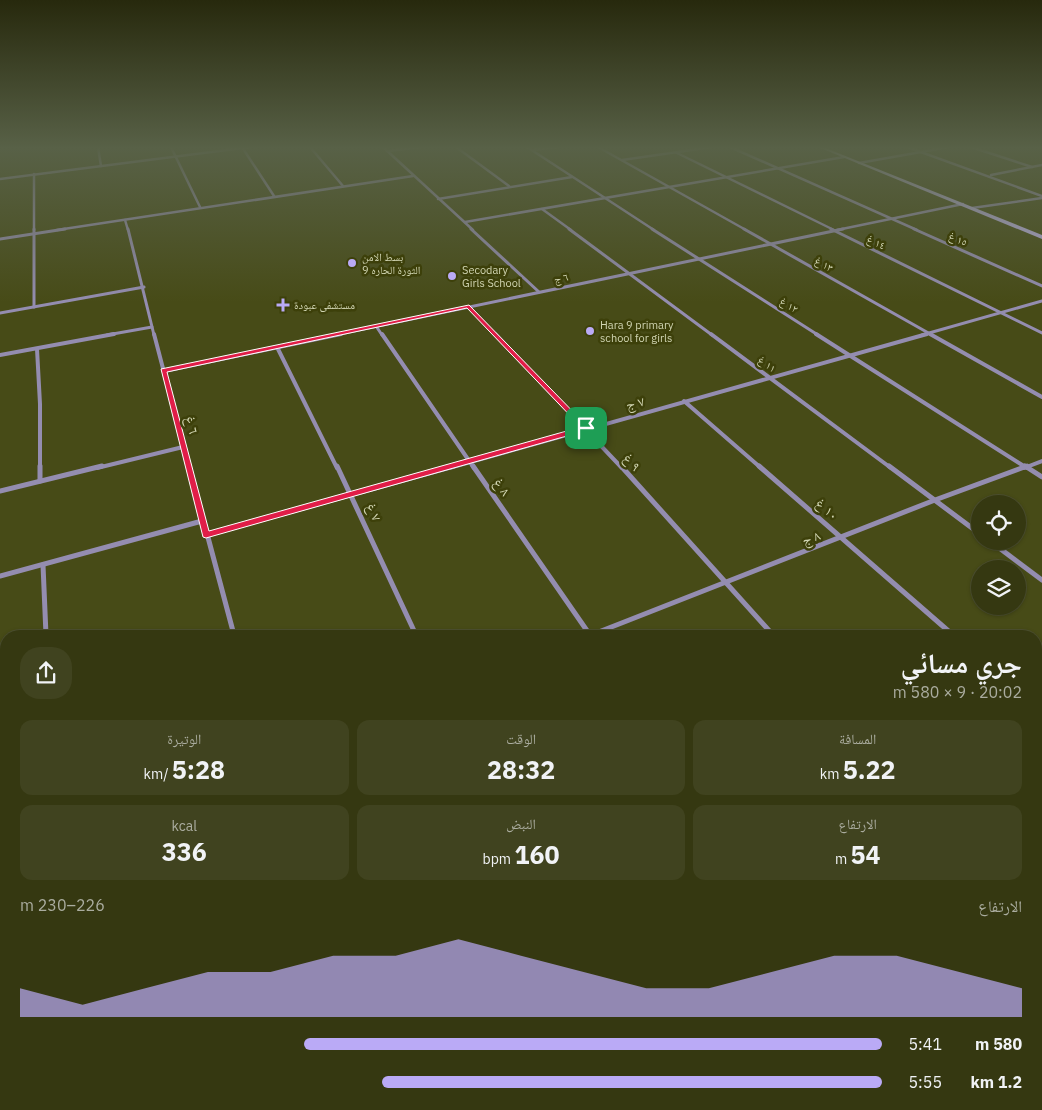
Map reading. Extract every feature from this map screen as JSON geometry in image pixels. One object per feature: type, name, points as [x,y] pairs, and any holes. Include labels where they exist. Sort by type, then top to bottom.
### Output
[{"type":"street","points":[[34,199],[34,307]]},
{"type":"street","points":[[196,199],[200,207]]},
{"type":"street","points":[[0,238],[255,199]]},
{"type":"street","points":[[438,199],[466,222],[539,292]]},
{"type":"street","points":[[466,222],[601,199]]},
{"type":"street","name":"١٢ غ","points":[[607,199],[699,260],[852,355],[1042,477]]},
{"type":"street","name":"١٣ غ","points":[[690,199],[1042,397]]},
{"type":"street","name":"١٤ غ","points":[[769,199],[1042,333]]},
{"type":"street","name":"١٥ غ","points":[[846,199],[1042,286]]},
{"type":"street","points":[[950,199],[1042,237]]},
{"type":"street","points":[[972,208],[1031,199]]},
{"type":"street","name":"٦ ج","points":[[164,371],[963,204]]},
{"type":"street","name":"١١ غ","points":[[542,209],[627,274],[971,527]]},
{"type":"street","name":"٦ غ","points":[[125,220],[144,288],[152,327],[202,521],[232,630]]},
{"type":"street","points":[[0,313],[144,288]]},
{"type":"street","name":"٧ ج","points":[[206,535],[1042,301]]},
{"type":"street","name":"٩ غ","points":[[469,307],[586,428],[768,630]]},
{"type":"street","name":"٨ غ","points":[[376,326],[586,630]]},
{"type":"street","points":[[0,355],[152,327]]},
{"type":"street","name":"٧ غ","points":[[277,347],[350,494],[414,630]]},
{"type":"street","points":[[37,349],[40,404],[40,481]]},
{"type":"street","name":"١٠ غ","points":[[684,401],[947,630]]},
{"type":"street","points":[[0,491],[183,447]]},
{"type":"street","name":"٨ ج","points":[[606,630],[935,500],[1042,461]]},
{"type":"street","points":[[0,576],[202,521]]},
{"type":"street","points":[[1002,550],[1042,580]]},
{"type":"street","points":[[43,565],[46,630]]},
{"type":"place","name":"بسط الامن الثورة الحاره 9","points":[[352,263]]},
{"type":"place","name":"Secodary Girls School","points":[[452,276]]},
{"type":"place","name":"مستشفى عبودة","points":[[283,305]]},
{"type":"place","name":"Hara 9 primary school for girls","points":[[590,331]]},
{"type":"route","points":[[469,307],[586,428],[206,535],[164,371],[469,307]]}]
